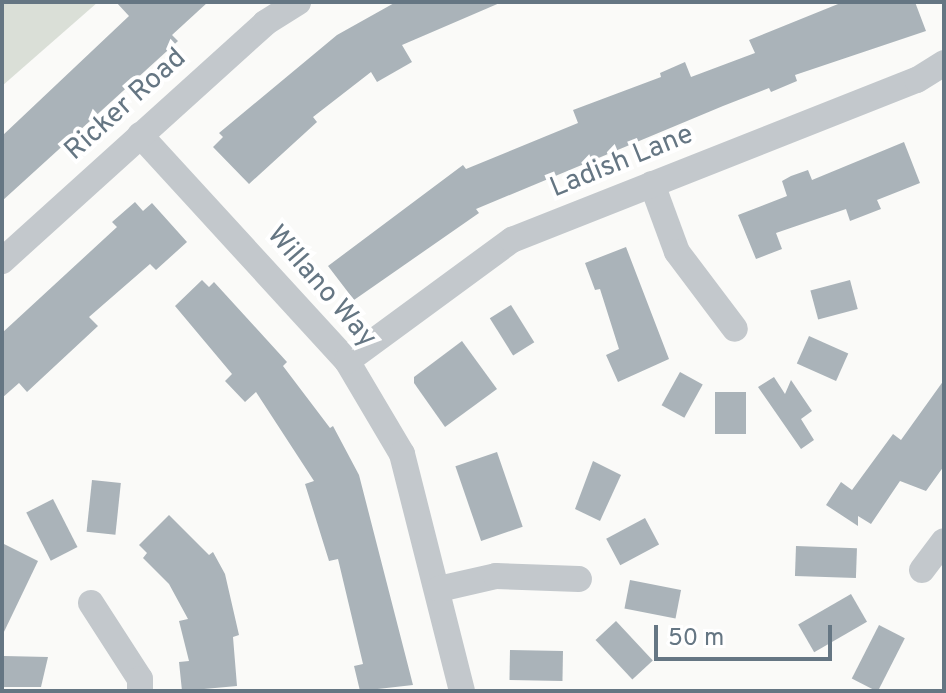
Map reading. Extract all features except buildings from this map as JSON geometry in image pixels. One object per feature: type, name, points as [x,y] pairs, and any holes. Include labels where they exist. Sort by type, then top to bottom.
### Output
[{"type":"street","name":"Ricker Road","points":[[2,261],[265,23],[298,2]]},
{"type":"street","name":"Ladish Lane","points":[[347,361],[512,240],[917,80],[944,63]]},
{"type":"street","name":"Willano Way","points":[[140,135],[347,361],[402,454],[439,589],[462,691]]},
{"type":"street","points":[[652,184],[677,252],[735,329]]},
{"type":"street","points":[[922,570],[944,541]]},
{"type":"street","points":[[439,589],[496,576],[579,579]]},
{"type":"street","points":[[91,603],[140,679],[140,691]]},
{"type":"shaded area","points":[[2,2],[98,2],[2,86]]}]
